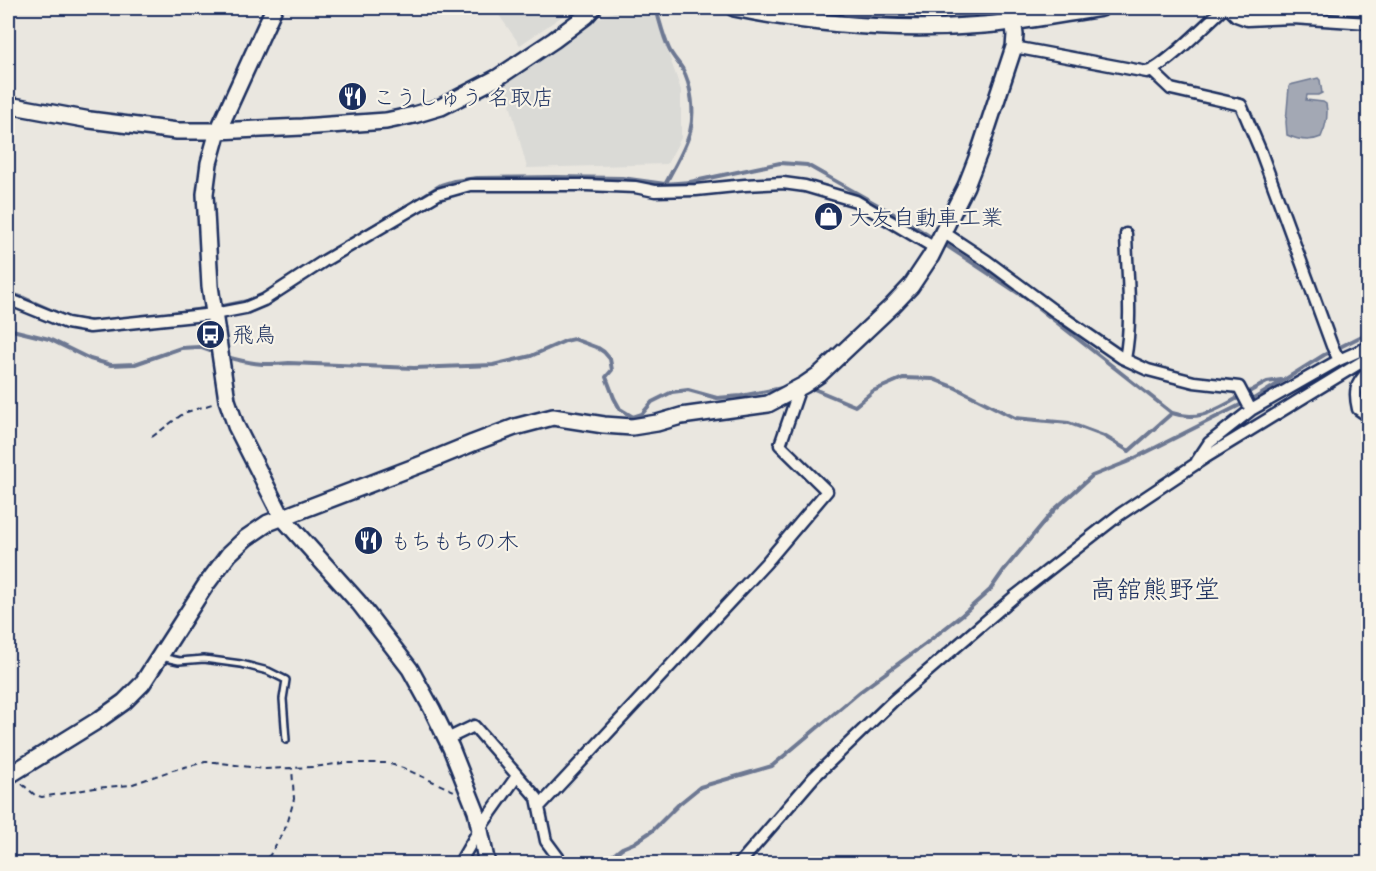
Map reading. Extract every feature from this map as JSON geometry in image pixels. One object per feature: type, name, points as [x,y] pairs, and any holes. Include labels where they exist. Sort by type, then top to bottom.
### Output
[{"type":"street","points":[[274,8],[218,131],[209,163],[205,194],[213,308],[227,400],[236,426],[282,517],[358,603],[410,669],[447,739],[476,811],[487,864]]},
{"type":"street","points":[[8,105],[90,120],[177,131],[302,127],[386,121],[441,107],[497,78],[554,40],[593,8]]},
{"type":"street","points":[[734,8],[805,20],[871,27],[930,28],[982,25],[1013,15],[1101,8]]},
{"type":"street","points":[[847,8],[933,10],[972,8]]},
{"type":"street","points":[[1014,47],[1147,72],[1152,71],[1226,8],[1236,16],[1247,20],[1293,18],[1368,23]]},
{"type":"street","points":[[9,775],[124,702],[142,684],[205,586],[229,555],[246,538],[268,523],[515,427],[553,417],[632,427],[681,416],[768,404],[820,374],[910,286],[939,241],[966,186],[980,150],[1014,47],[1013,15]]},
{"type":"street","points":[[1152,71],[1171,89],[1241,105],[1261,152],[1336,354]]},
{"type":"street","points":[[8,299],[67,323],[90,327],[213,308],[245,308],[264,300],[324,261],[438,194],[470,185],[586,185],[634,187],[655,191],[783,183],[805,186],[856,201],[939,241],[987,261],[1057,313],[1125,359],[1148,370],[1203,383],[1239,387],[1251,410]]},
{"type":"street","points":[[1125,359],[1129,316],[1126,234]]},
{"type":"street","points":[[1194,465],[1209,443],[1251,410],[1336,354],[1368,347]]},
{"type":"street","points":[[739,864],[814,777],[893,701],[1014,597],[1119,515],[1194,465],[1368,358]]},
{"type":"street","points":[[1368,372],[1355,391],[1358,409],[1368,416]]},
{"type":"street","points":[[539,807],[766,563],[827,491],[780,445],[800,387]]},
{"type":"street","points":[[447,739],[474,726],[537,798],[546,841],[563,864]]},
{"type":"street","points":[[459,864],[480,828],[517,776]]},
{"type":"lane","points":[[160,657],[179,661],[204,659],[241,664],[268,671],[286,681],[283,699],[286,740]]},
{"type":"path","points":[[152,437],[184,413],[227,400]]},
{"type":"path","points":[[9,775],[35,795],[42,796],[130,785],[205,762],[264,770],[343,763],[387,763],[455,792],[470,796]]},
{"type":"path","points":[[260,864],[270,855],[287,825],[294,799],[292,768]]},
{"type":"shaded area","points":[[494,8],[574,8],[520,45]]},
{"type":"shaded area","points":[[623,8],[643,8],[654,12],[681,90],[681,138],[667,164],[527,168],[505,85],[597,19]]},
{"type":"shaded area","points":[[1250,8],[1333,8],[1331,11],[1251,13]]},
{"type":"shaded area","points":[[1318,78],[1322,93],[1307,95],[1306,100],[1326,104],[1326,120],[1321,137],[1304,140],[1287,135],[1290,85]]},
{"type":"waterway","points":[[656,9],[669,49],[685,75],[692,108],[692,125],[688,139],[666,183]]},
{"type":"waterway","points":[[360,234],[441,185],[454,181],[477,178],[555,177],[622,178],[665,184],[690,182],[780,163],[807,165],[934,239]]},
{"type":"waterway","points":[[941,242],[1027,299],[1172,413],[1199,415],[1238,398]]},
{"type":"waterway","points":[[8,293],[71,319],[97,322]]},
{"type":"waterway","points":[[218,307],[252,300]]},
{"type":"waterway","points":[[159,315],[211,308]]},
{"type":"waterway","points":[[8,329],[49,339],[90,359],[111,365],[135,364],[181,348],[199,347],[216,353]]},
{"type":"waterway","points":[[1252,400],[1324,355],[1368,333]]},
{"type":"waterway","points":[[223,356],[263,364],[414,368],[493,365],[531,356],[574,339],[598,348],[610,359],[612,370],[606,377],[614,398],[620,409],[633,417],[642,414],[652,402],[672,392],[688,390],[717,398],[782,388]]},
{"type":"waterway","points":[[814,389],[855,406],[873,391],[903,378],[933,379],[1015,418],[1069,423],[1104,436],[1129,451],[1172,413]]},
{"type":"waterway","points":[[1247,393],[1267,382],[1281,380]]},
{"type":"waterway","points":[[602,864],[622,848],[652,831],[700,787],[772,766],[861,691],[925,644],[990,590],[1055,509],[1092,476],[1127,462],[1242,404]]},
{"type":"place","name":"こうしゅう 名取店","points":[[352,97]]},
{"type":"place","name":"大友自動車工業","points":[[828,217]]},
{"type":"place","name":"飛鳥","points":[[211,334]]},
{"type":"place","name":"もちもちの木","points":[[369,541]]},
{"type":"district","name":"高舘熊野堂","points":[[1155,589]]}]
